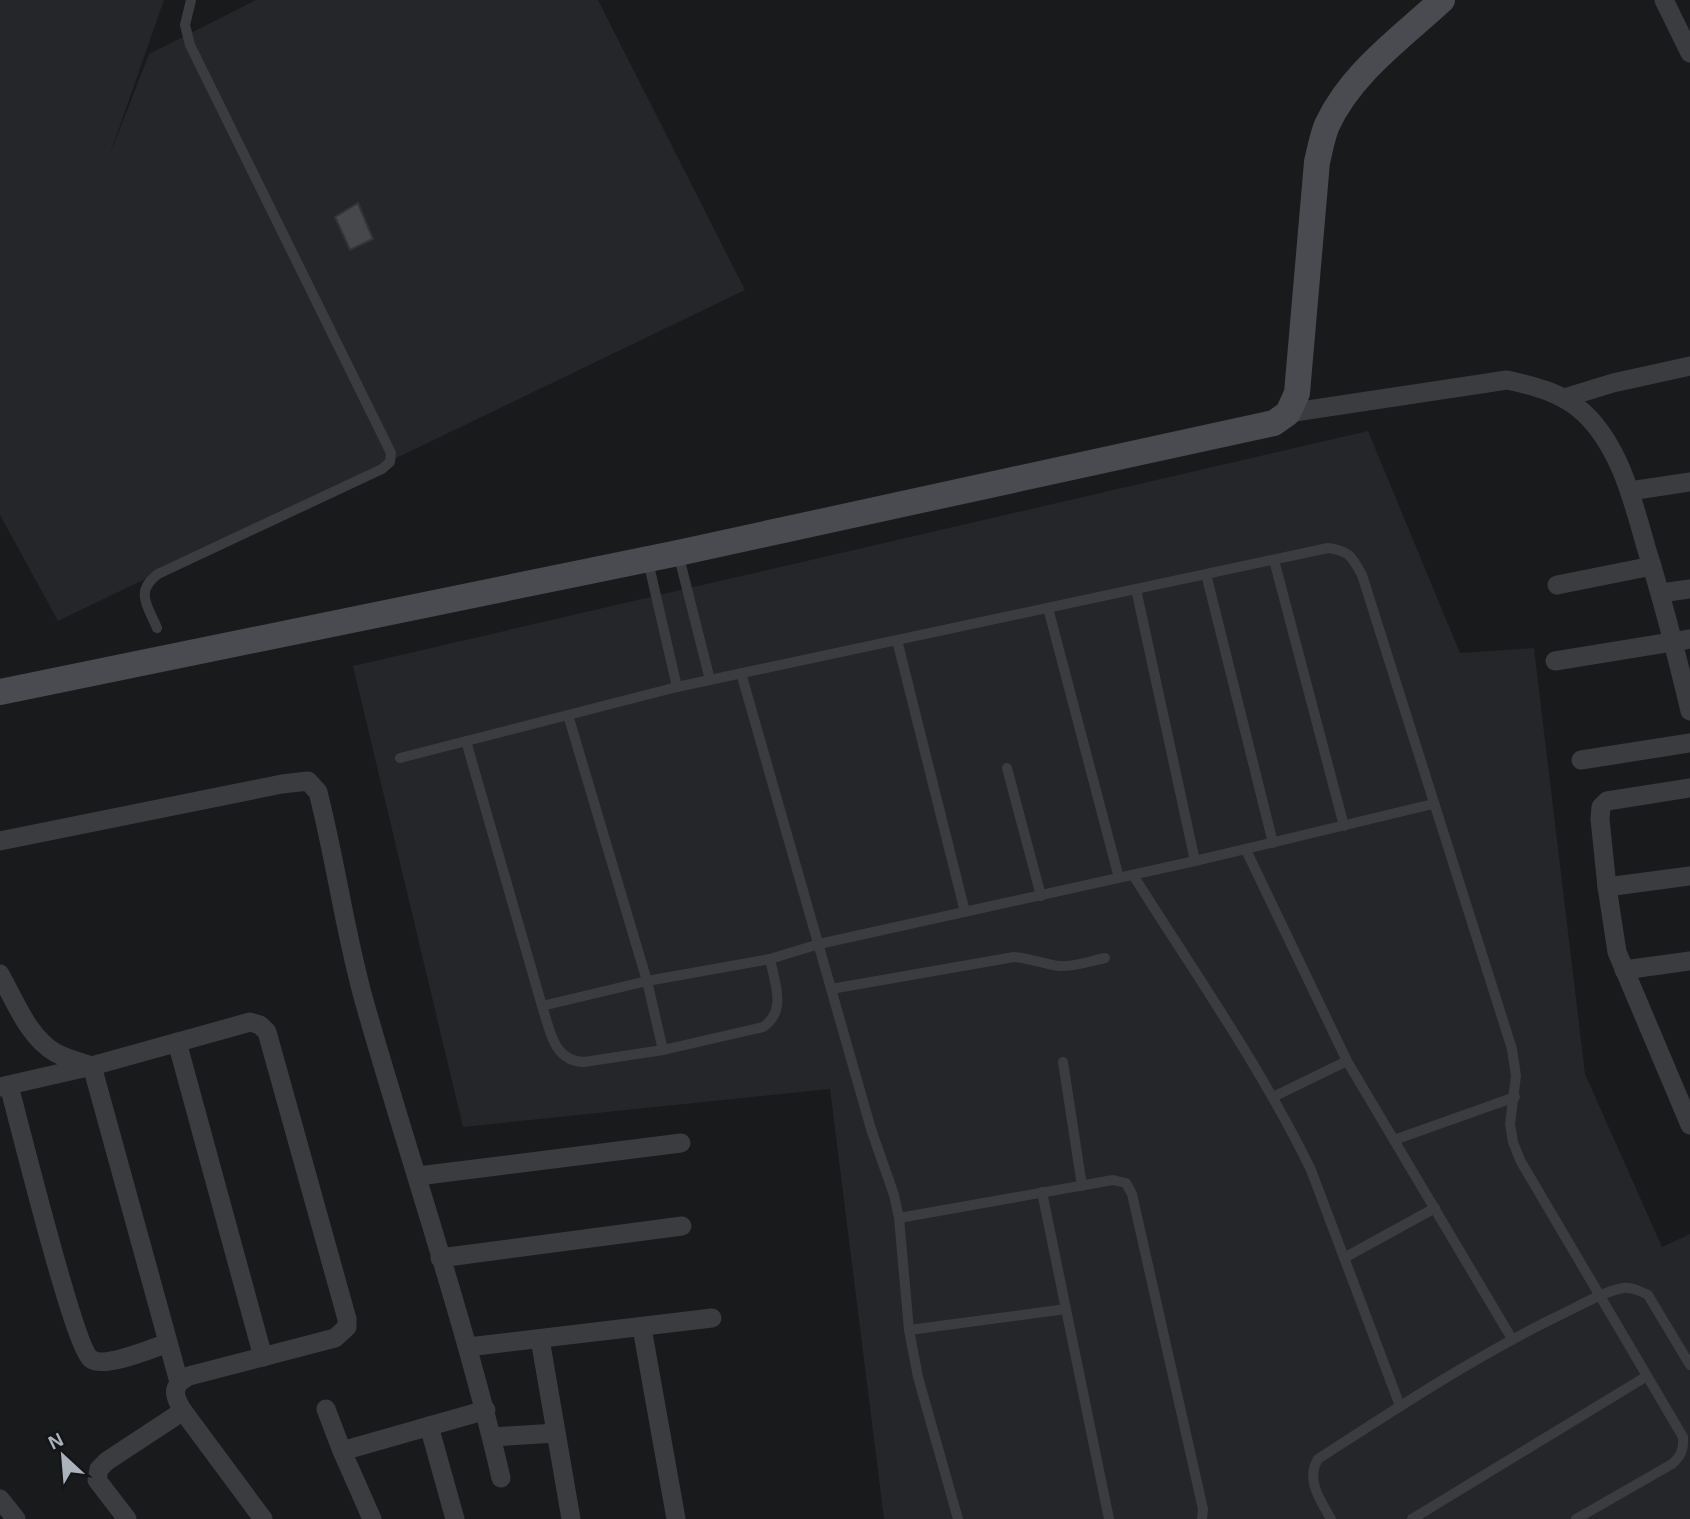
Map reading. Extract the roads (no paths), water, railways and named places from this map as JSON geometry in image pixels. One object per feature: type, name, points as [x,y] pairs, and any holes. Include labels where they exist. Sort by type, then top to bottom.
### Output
[{"type":"street","points":[[1288,413],[1297,393],[1317,162],[1326,128],[1339,103],[1356,80],[1442,0]]},
{"type":"street","points":[[1664,0],[1690,53]]},
{"type":"street","points":[[1564,398],[1690,365]]},
{"type":"street","points":[[0,692],[678,553],[1274,423],[1288,413],[1507,380],[1536,386],[1564,398],[1585,413],[1606,440],[1630,491],[1661,593],[1682,640],[1690,711]]},
{"type":"street","points":[[1630,491],[1690,482]]},
{"type":"street","points":[[1557,585],[1652,566]]},
{"type":"street","points":[[1661,593],[1690,589]]},
{"type":"street","points":[[1555,661],[1682,640]]},
{"type":"street","points":[[1581,760],[1690,743]]},
{"type":"street","points":[[0,841],[282,784],[308,780],[318,792],[365,1002],[468,1347],[501,1478]]},
{"type":"street","points":[[1690,788],[1607,801],[1601,807],[1600,819],[1613,932],[1624,970],[1685,1105],[1690,1125]]},
{"type":"street","points":[[1607,887],[1690,876]]},
{"type":"street","points":[[1624,970],[1690,961]]},
{"type":"street","points":[[0,974],[31,1029],[43,1044],[58,1054],[92,1066]]},
{"type":"street","points":[[168,1343],[113,1361],[98,1363],[89,1359],[65,1292],[5,1086],[92,1066],[250,1022],[260,1025],[267,1032],[348,1319],[347,1327],[335,1338],[189,1376],[179,1382],[175,1391],[177,1402],[183,1411],[263,1519]]},
{"type":"street","points":[[177,1042],[263,1357]]},
{"type":"street","points":[[92,1066],[179,1382]]},
{"type":"street","points":[[418,1176],[681,1143]]},
{"type":"street","points":[[440,1258],[682,1226]]},
{"type":"street","points":[[468,1347],[712,1318]]},
{"type":"street","points":[[642,1328],[676,1519]]},
{"type":"street","points":[[540,1339],[571,1519]]},
{"type":"street","points":[[326,1409],[372,1519]]},
{"type":"street","points":[[342,1451],[486,1410]]},
{"type":"street","points":[[127,1519],[97,1480],[99,1469],[117,1454],[183,1411]]},
{"type":"street","points":[[429,1426],[455,1519]]},
{"type":"street","points":[[492,1437],[556,1433]]},
{"type":"street","points":[[0,1499],[16,1519]]},
{"type":"lane","points":[[157,628],[144,598],[144,588],[158,574],[382,469],[390,462],[391,453],[190,45],[185,25],[191,0]]},
{"type":"lane","points":[[400,758],[677,687],[1328,548],[1343,550],[1354,559],[1362,576],[1512,1049],[1516,1076],[1510,1124],[1513,1142],[1520,1160],[1683,1437],[1684,1448],[1680,1457],[1672,1464],[1576,1519]]},
{"type":"lane","points":[[678,553],[710,680]]},
{"type":"lane","points":[[647,559],[677,687]]},
{"type":"lane","points":[[1274,560],[1344,826]]},
{"type":"lane","points":[[1206,574],[1273,843]]},
{"type":"lane","points":[[1136,589],[1195,861]]},
{"type":"lane","points":[[1048,608],[1119,878]]},
{"type":"lane","points":[[897,640],[965,912]]},
{"type":"lane","points":[[741,673],[870,1129],[894,1195],[899,1218],[909,1330],[928,1419],[958,1519]]},
{"type":"lane","points":[[568,715],[647,981],[663,1050]]},
{"type":"lane","points":[[466,741],[542,1006],[554,1044],[562,1055],[573,1062],[584,1062],[663,1050],[763,1027],[772,1021],[777,1013],[771,959]]},
{"type":"lane","points":[[1007,768],[1041,896]]},
{"type":"lane","points":[[542,1006],[647,981],[771,959],[819,944],[1246,850],[1433,804]]},
{"type":"lane","points":[[1246,850],[1347,1061],[1512,1339]]},
{"type":"lane","points":[[1133,875],[1273,1097],[1311,1170],[1400,1406]]},
{"type":"lane","points":[[831,989],[1014,957],[1064,966],[1105,958]]},
{"type":"lane","points":[[1273,1097],[1347,1061]]},
{"type":"lane","points":[[1063,1062],[1082,1186]]},
{"type":"lane","points":[[1394,1140],[1515,1097]]},
{"type":"lane","points":[[899,1218],[1112,1180],[1126,1183],[1132,1195],[1203,1509],[1202,1519]]},
{"type":"lane","points":[[1042,1192],[1109,1519]]},
{"type":"lane","points":[[1344,1258],[1435,1208]]},
{"type":"lane","points":[[1331,1519],[1316,1491],[1312,1468],[1318,1460],[1400,1406],[1512,1339],[1599,1296],[1625,1288],[1636,1289],[1648,1295],[1690,1366]]},
{"type":"lane","points":[[909,1330],[1066,1310]]},
{"type":"lane","points":[[1412,1519],[1647,1376]]}]
